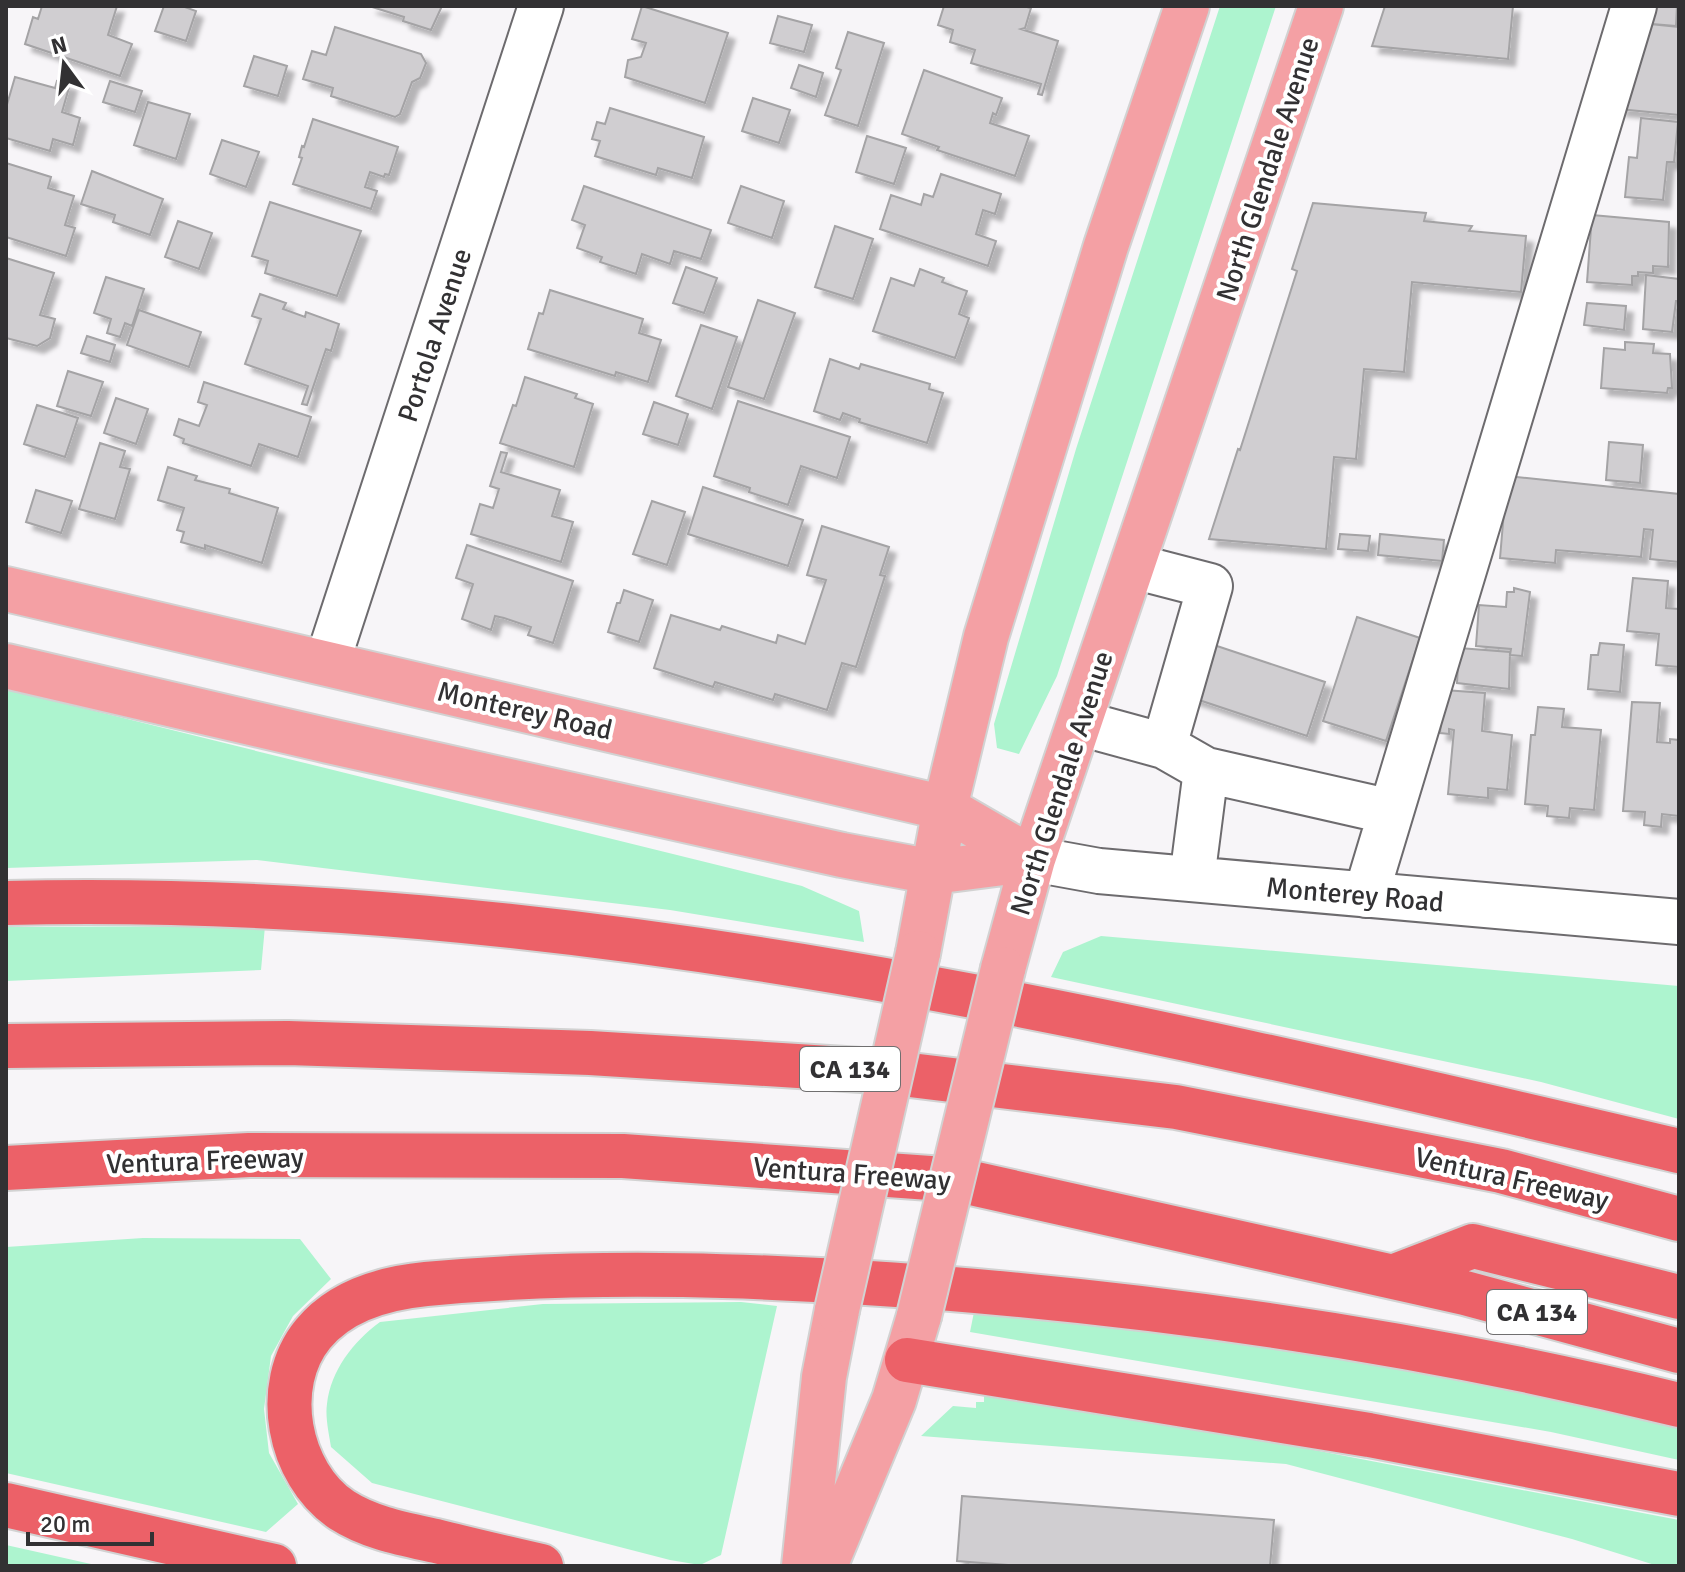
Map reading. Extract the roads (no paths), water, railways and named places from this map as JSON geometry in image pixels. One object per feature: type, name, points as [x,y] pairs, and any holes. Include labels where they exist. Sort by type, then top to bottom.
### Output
[{"type":"highway","points":[[6,903],[152,902],[305,908],[510,926],[646,943],[842,974],[1112,1024],[1366,1078],[1679,1151]]},
{"type":"highway","name":"Ventura Freeway","points":[[6,1046],[304,1043],[590,1053],[877,1071],[1176,1107],[1501,1171],[1679,1219]]},
{"type":"highway","name":"Ventura Freeway","points":[[6,1168],[249,1155],[607,1156],[943,1178],[1395,1276],[1679,1351]]},
{"type":"highway","points":[[1395,1276],[1473,1246],[1679,1297]]},
{"type":"highway","points":[[541,1566],[378,1527],[341,1509],[319,1490],[303,1466],[294,1440],[289,1413],[291,1385],[298,1360],[313,1334],[334,1315],[359,1300],[389,1289],[423,1285],[597,1276],[820,1280],[1069,1299],[1235,1319],[1484,1362],[1679,1405]]},
{"type":"highway","points":[[907,1360],[1369,1435],[1679,1494]]},
{"type":"highway","points":[[6,1505],[274,1566]]},
{"type":"main road","points":[[804,1566],[824,1377],[837,1310],[918,953],[945,808],[986,637],[1106,246],[1187,6]]},
{"type":"main road","name":"North Glendale Avenue","points":[[825,1566],[894,1400],[907,1360],[1033,859],[1321,6]]},
{"type":"main road","name":"Monterey Road","points":[[6,589],[945,808],[1033,859]]},
{"type":"main road","name":"Monterey Road","points":[[6,666],[842,855],[933,872],[1033,859]]},
{"type":"street","name":"Portola Avenue","points":[[327,663],[541,6]]},
{"type":"street","points":[[1366,895],[1634,6]]},
{"type":"street","points":[[1133,566],[1210,586],[1164,746]]},
{"type":"street","points":[[1080,723],[1164,746],[1206,770],[1391,812]]},
{"type":"street","points":[[1192,879],[1206,770]]},
{"type":"street","name":"Monterey Road","points":[[1033,859],[1099,871],[1679,922]]}]
